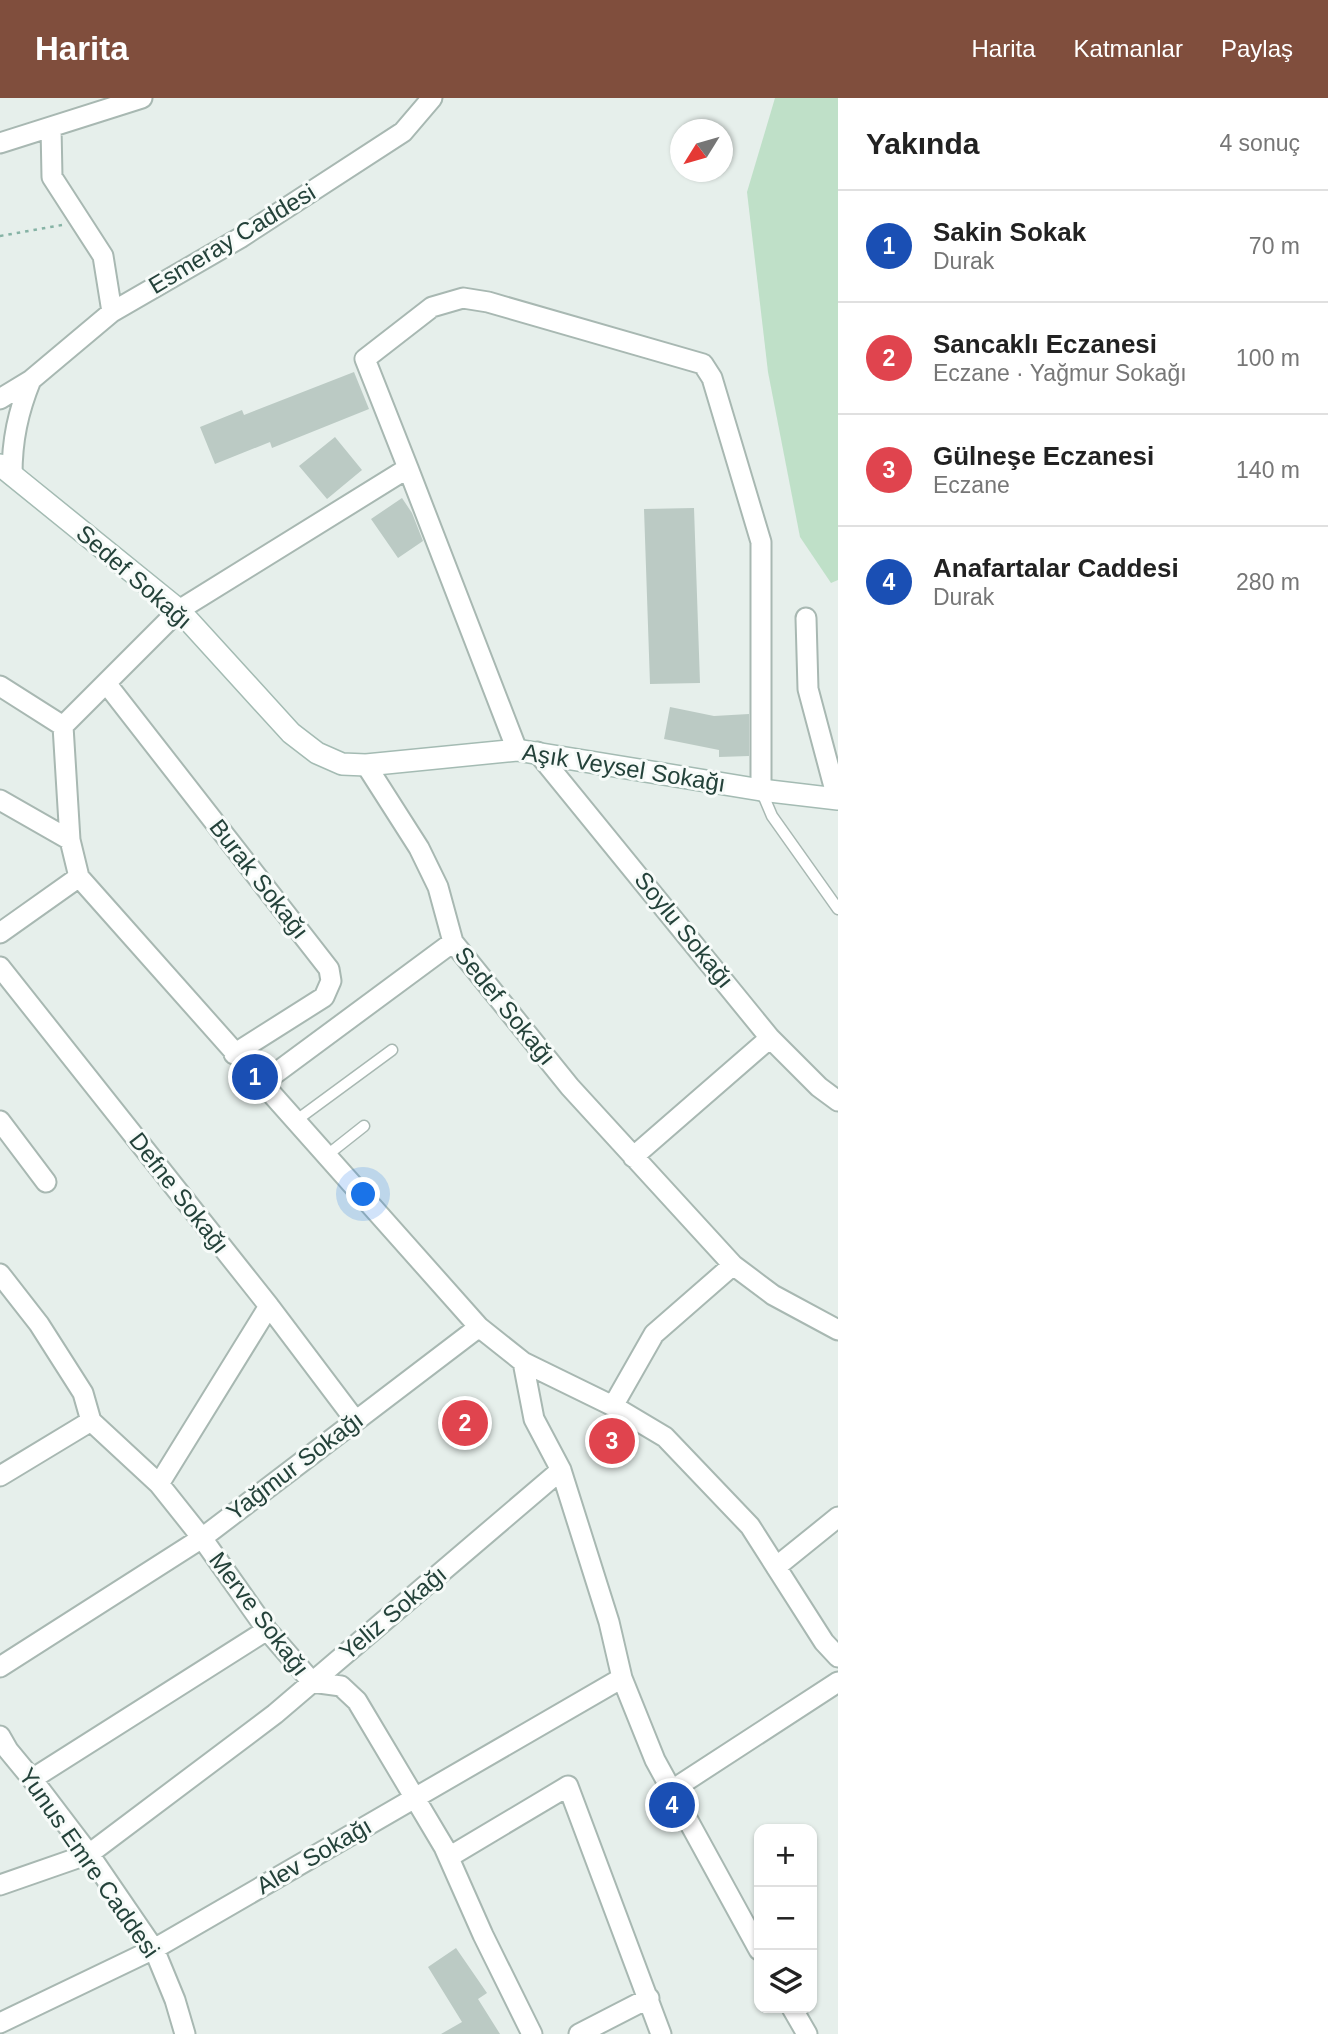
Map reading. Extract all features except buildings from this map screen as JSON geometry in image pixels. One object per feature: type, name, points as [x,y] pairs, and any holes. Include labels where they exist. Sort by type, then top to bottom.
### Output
[{"type":"street","points":[[0,143],[142,98]]},
{"type":"street","name":"Esmeray Caddesi","points":[[0,399],[31,380],[112,312],[240,238],[403,132],[432,98]]},
{"type":"street","points":[[51,127],[52,177],[103,256],[112,312]]},
{"type":"street","name":"Soylu Sokağı","points":[[761,790],[761,542],[721,404],[712,378],[702,365],[488,302],[463,298],[432,307],[365,359],[527,751],[770,1038],[838,1101]]},
{"type":"street","name":"Esmeray Caddesi","points":[[6,470],[19,409],[31,380]]},
{"type":"street","points":[[408,468],[178,610],[63,726],[70,841],[79,877],[294,1122],[479,1326],[523,1362],[613,1406],[665,1437],[750,1527],[824,1642],[838,1657]]},
{"type":"street","name":"Sedef Sokağı","points":[[6,470],[178,610],[291,733],[317,753],[342,764],[366,765],[419,848],[438,887],[453,942],[570,1087],[733,1265],[773,1295],[838,1330]]},
{"type":"street","points":[[807,618],[808,689],[838,798]]},
{"type":"street","name":"Burak Sokağı","points":[[106,683],[329,969],[331,981],[324,997],[234,1054]]},
{"type":"street","points":[[0,686],[63,726]]},
{"type":"street","name":"Aşık Veysel Sokağı","points":[[366,765],[527,751],[761,790],[838,798]]},
{"type":"street","points":[[0,800],[70,841]]},
{"type":"street","points":[[0,933],[79,877]]},
{"type":"street","points":[[261,1084],[453,942]]},
{"type":"street","name":"Defne Sokağı","points":[[0,967],[270,1306],[355,1420]]},
{"type":"street","points":[[633,1157],[770,1038]]},
{"type":"street","points":[[0,1121],[46,1182]]},
{"type":"street","points":[[613,1406],[654,1334],[733,1265]]},
{"type":"street","name":"Merve Sokağı","points":[[0,1274],[39,1324],[83,1392],[91,1421],[159,1484],[202,1538],[267,1630],[312,1682],[341,1686],[357,1701],[449,1857],[483,1935],[532,2034]]},
{"type":"street","points":[[159,1484],[270,1306]]},
{"type":"street","name":"Yağmur Sokağı","points":[[0,1667],[202,1538],[479,1326]]},
{"type":"street","points":[[523,1362],[534,1419],[561,1470],[609,1622],[622,1678],[655,1760],[754,1941]]},
{"type":"street","points":[[0,1476],[91,1421]]},
{"type":"street","name":"Yeliz Sokağı","points":[[0,1885],[89,1854],[275,1714],[561,1470]]},
{"type":"street","points":[[776,1567],[838,1517]]},
{"type":"street","points":[[32,1779],[267,1630]]},
{"type":"street","name":"Alev Sokağı","points":[[0,2023],[154,1949],[622,1678]]},
{"type":"street","points":[[672,1790],[838,1682]]},
{"type":"street","name":"Yunus Emre Caddesi","points":[[3,1747],[32,1779],[89,1854],[154,1949],[176,2000],[185,2034]]},
{"type":"street","points":[[449,1857],[568,1786],[661,2034]]},
{"type":"street","points":[[579,2034],[649,1997]]},
{"type":"street","points":[[795,2013],[807,2034]]},
{"type":"lane","points":[[761,790],[772,816],[838,909]]},
{"type":"lane","points":[[294,1122],[392,1050]]},
{"type":"lane","points":[[326,1157],[364,1126]]},
{"type":"path","points":[[0,236],[80,222]]},
{"type":"green space","points":[[775,98],[838,98],[838,580],[831,583],[800,537],[768,372],[747,192]]},
{"type":"place","name":"Sakin Sokak","points":[[255,1077]]},
{"type":"place","name":"Sancaklı Eczanesi","points":[[465,1423]]},
{"type":"place","name":"Gülneşe Eczanesi","points":[[612,1441]]},
{"type":"place","name":"Anafartalar Caddesi","points":[[672,1805]]}]
